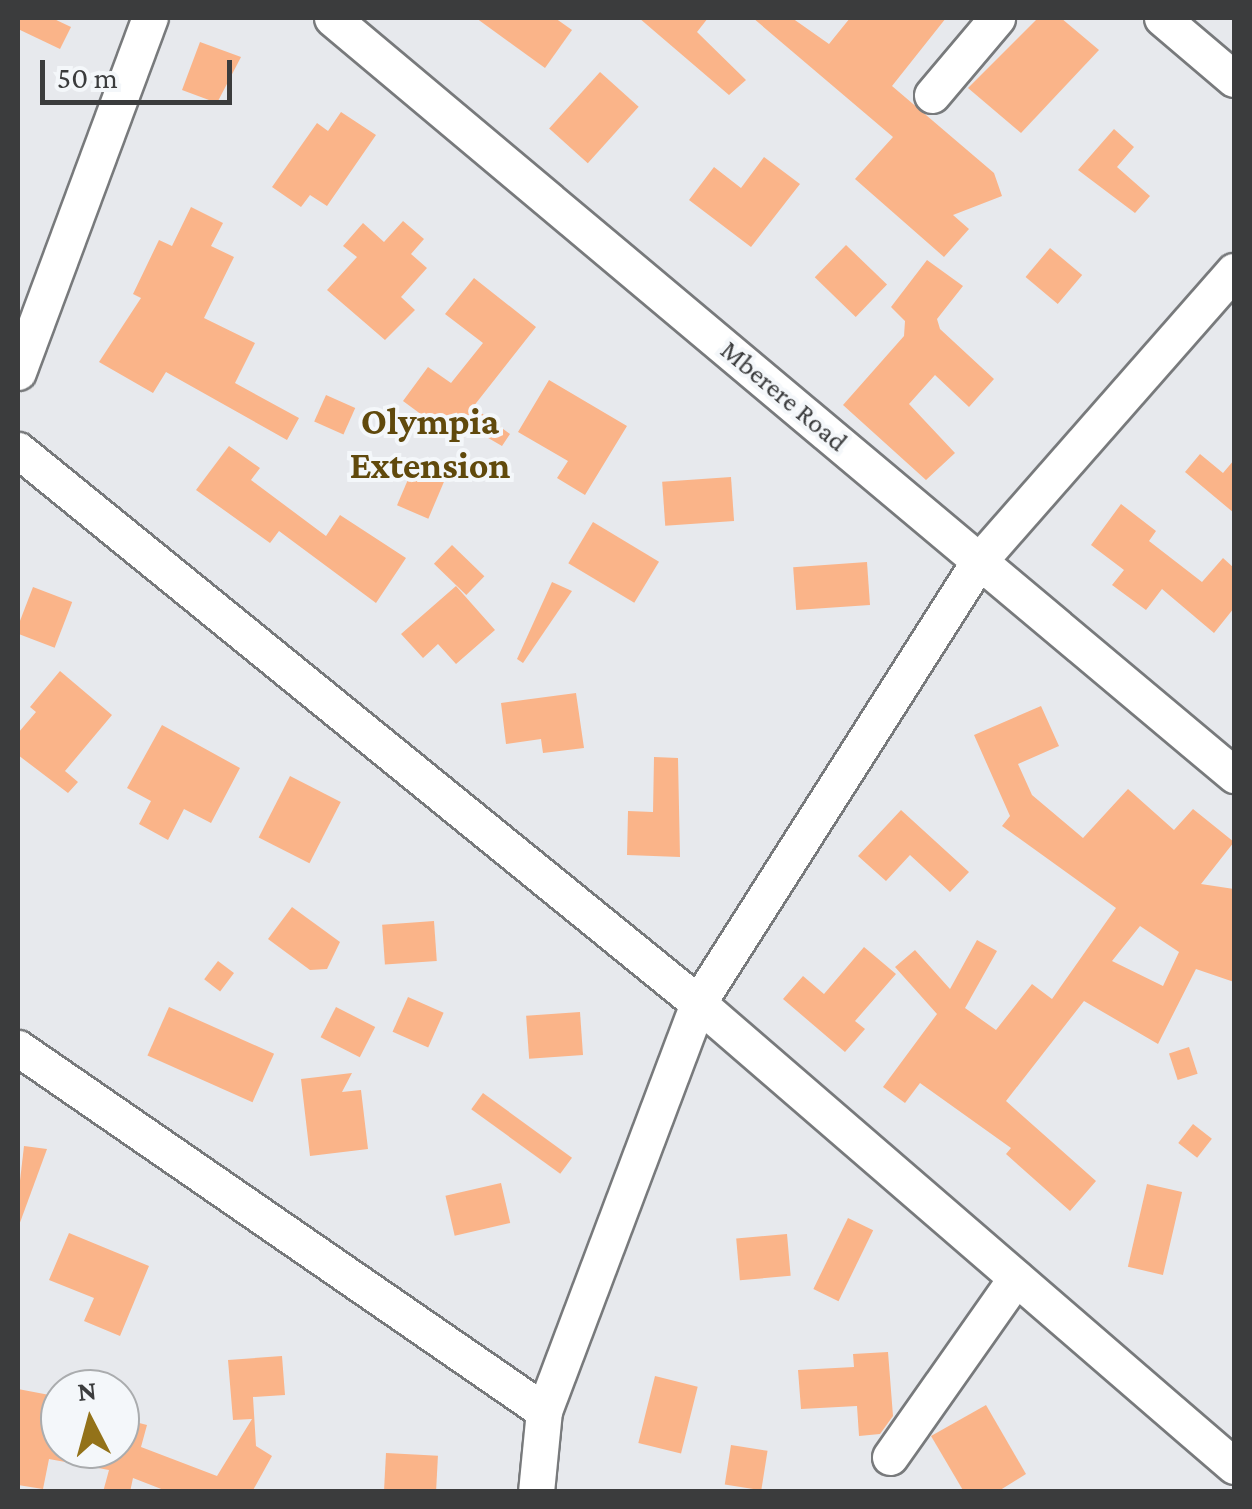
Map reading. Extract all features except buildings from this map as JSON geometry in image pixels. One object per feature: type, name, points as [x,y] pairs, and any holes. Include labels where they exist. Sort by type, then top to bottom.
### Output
[{"type":"street","points":[[18,372],[150,18]]},
{"type":"street","name":"Mberere Road","points":[[332,18],[1234,776]]},
{"type":"street","points":[[932,95],[997,18]]},
{"type":"street","points":[[1162,18],[1234,79]]},
{"type":"street","points":[[536,1492],[544,1411],[698,1004],[980,560],[1234,271]]},
{"type":"street","points":[[18,450],[698,1004],[1234,1466]]},
{"type":"street","points":[[18,1048],[544,1411]]},
{"type":"street","points":[[890,1457],[1016,1278]]},
{"type":"district","name":"Olympia Extension","points":[[430,444]]}]
